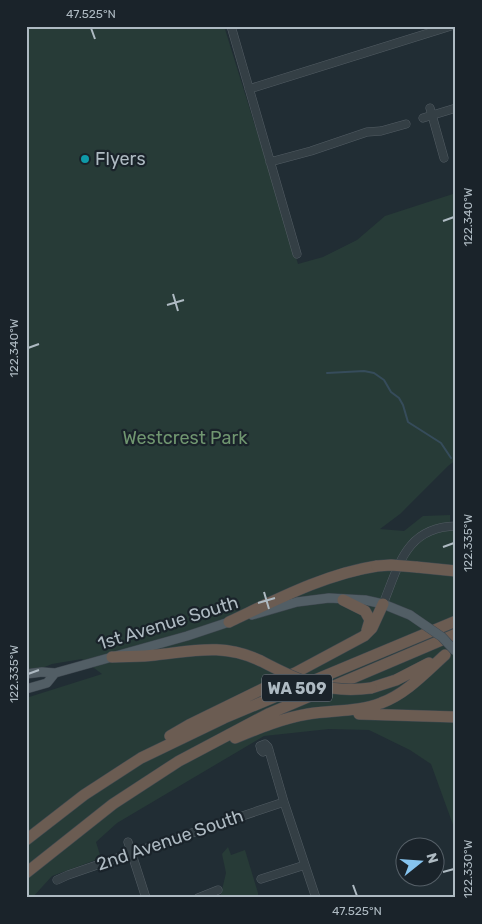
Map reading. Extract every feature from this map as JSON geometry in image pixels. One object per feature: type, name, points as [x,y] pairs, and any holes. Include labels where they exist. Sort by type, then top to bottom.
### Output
[{"type":"highway","points":[[229,622],[310,585],[362,569],[377,566],[456,571]]},
{"type":"highway","points":[[343,600],[357,606],[368,614],[369,623],[364,636]]},
{"type":"highway","points":[[140,758],[151,748],[189,725],[249,697],[364,636],[372,628],[384,604]]},
{"type":"highway","name":"WA 509","points":[[26,840],[84,795],[140,758],[224,718],[456,621]]},
{"type":"highway","name":"WA 509","points":[[26,873],[113,804],[154,776],[245,725],[456,634]]},
{"type":"highway","points":[[112,657],[153,656],[213,649],[239,652],[298,680],[330,689],[345,690],[371,688],[396,680],[453,651]]},
{"type":"highway","points":[[194,754],[278,721],[300,715],[370,706],[389,700],[405,690],[453,651]]},
{"type":"highway","points":[[325,712],[456,717]]},
{"type":"main road","name":"1st Avenue South","points":[[52,673],[187,636],[297,602],[329,598],[364,600],[384,604],[410,615],[442,637],[453,651]]},
{"type":"main road","points":[[26,674],[52,673]]},
{"type":"main road","points":[[26,681],[52,673]]},
{"type":"main road","points":[[26,689],[47,683],[52,673]]},
{"type":"main road","points":[[26,681],[41,684],[47,683]]},
{"type":"street","points":[[230,26],[297,254]]},
{"type":"street","points":[[249,89],[451,26]]},
{"type":"street","points":[[423,118],[431,112],[456,108]]},
{"type":"street","points":[[431,112],[444,158]]},
{"type":"street","points":[[270,162],[311,151],[367,132],[406,124]]},
{"type":"street","points":[[384,604],[401,559],[409,546],[422,535],[435,528],[456,526]]},
{"type":"street","points":[[269,750],[316,898]]},
{"type":"street","name":"2nd Avenue South","points":[[57,880],[284,802]]},
{"type":"street","points":[[128,842],[146,898]]},
{"type":"street","points":[[261,879],[305,866]]},
{"type":"street","points":[[198,898],[218,890]]},
{"type":"green space","name":"Westcrest Park","points":[[26,26],[224,26],[298,264],[323,257],[357,240],[385,216],[456,193],[456,460],[400,514],[380,529],[404,531],[423,516],[450,515],[450,530],[456,531],[456,833],[431,764],[410,750],[369,730],[329,729],[264,736],[117,823],[96,842],[101,858],[52,876],[32,898],[26,898],[26,698],[102,674],[82,659],[52,664],[32,672],[26,670]]},
{"type":"green space","points":[[228,847],[231,855],[245,850],[258,898],[220,898],[226,873],[222,854]]},
{"type":"waterway","points":[[327,373],[364,371],[374,373],[384,380],[391,392],[399,398],[408,422],[441,443],[451,458]]},
{"type":"place","name":"Flyers","points":[[85,159]]}]
